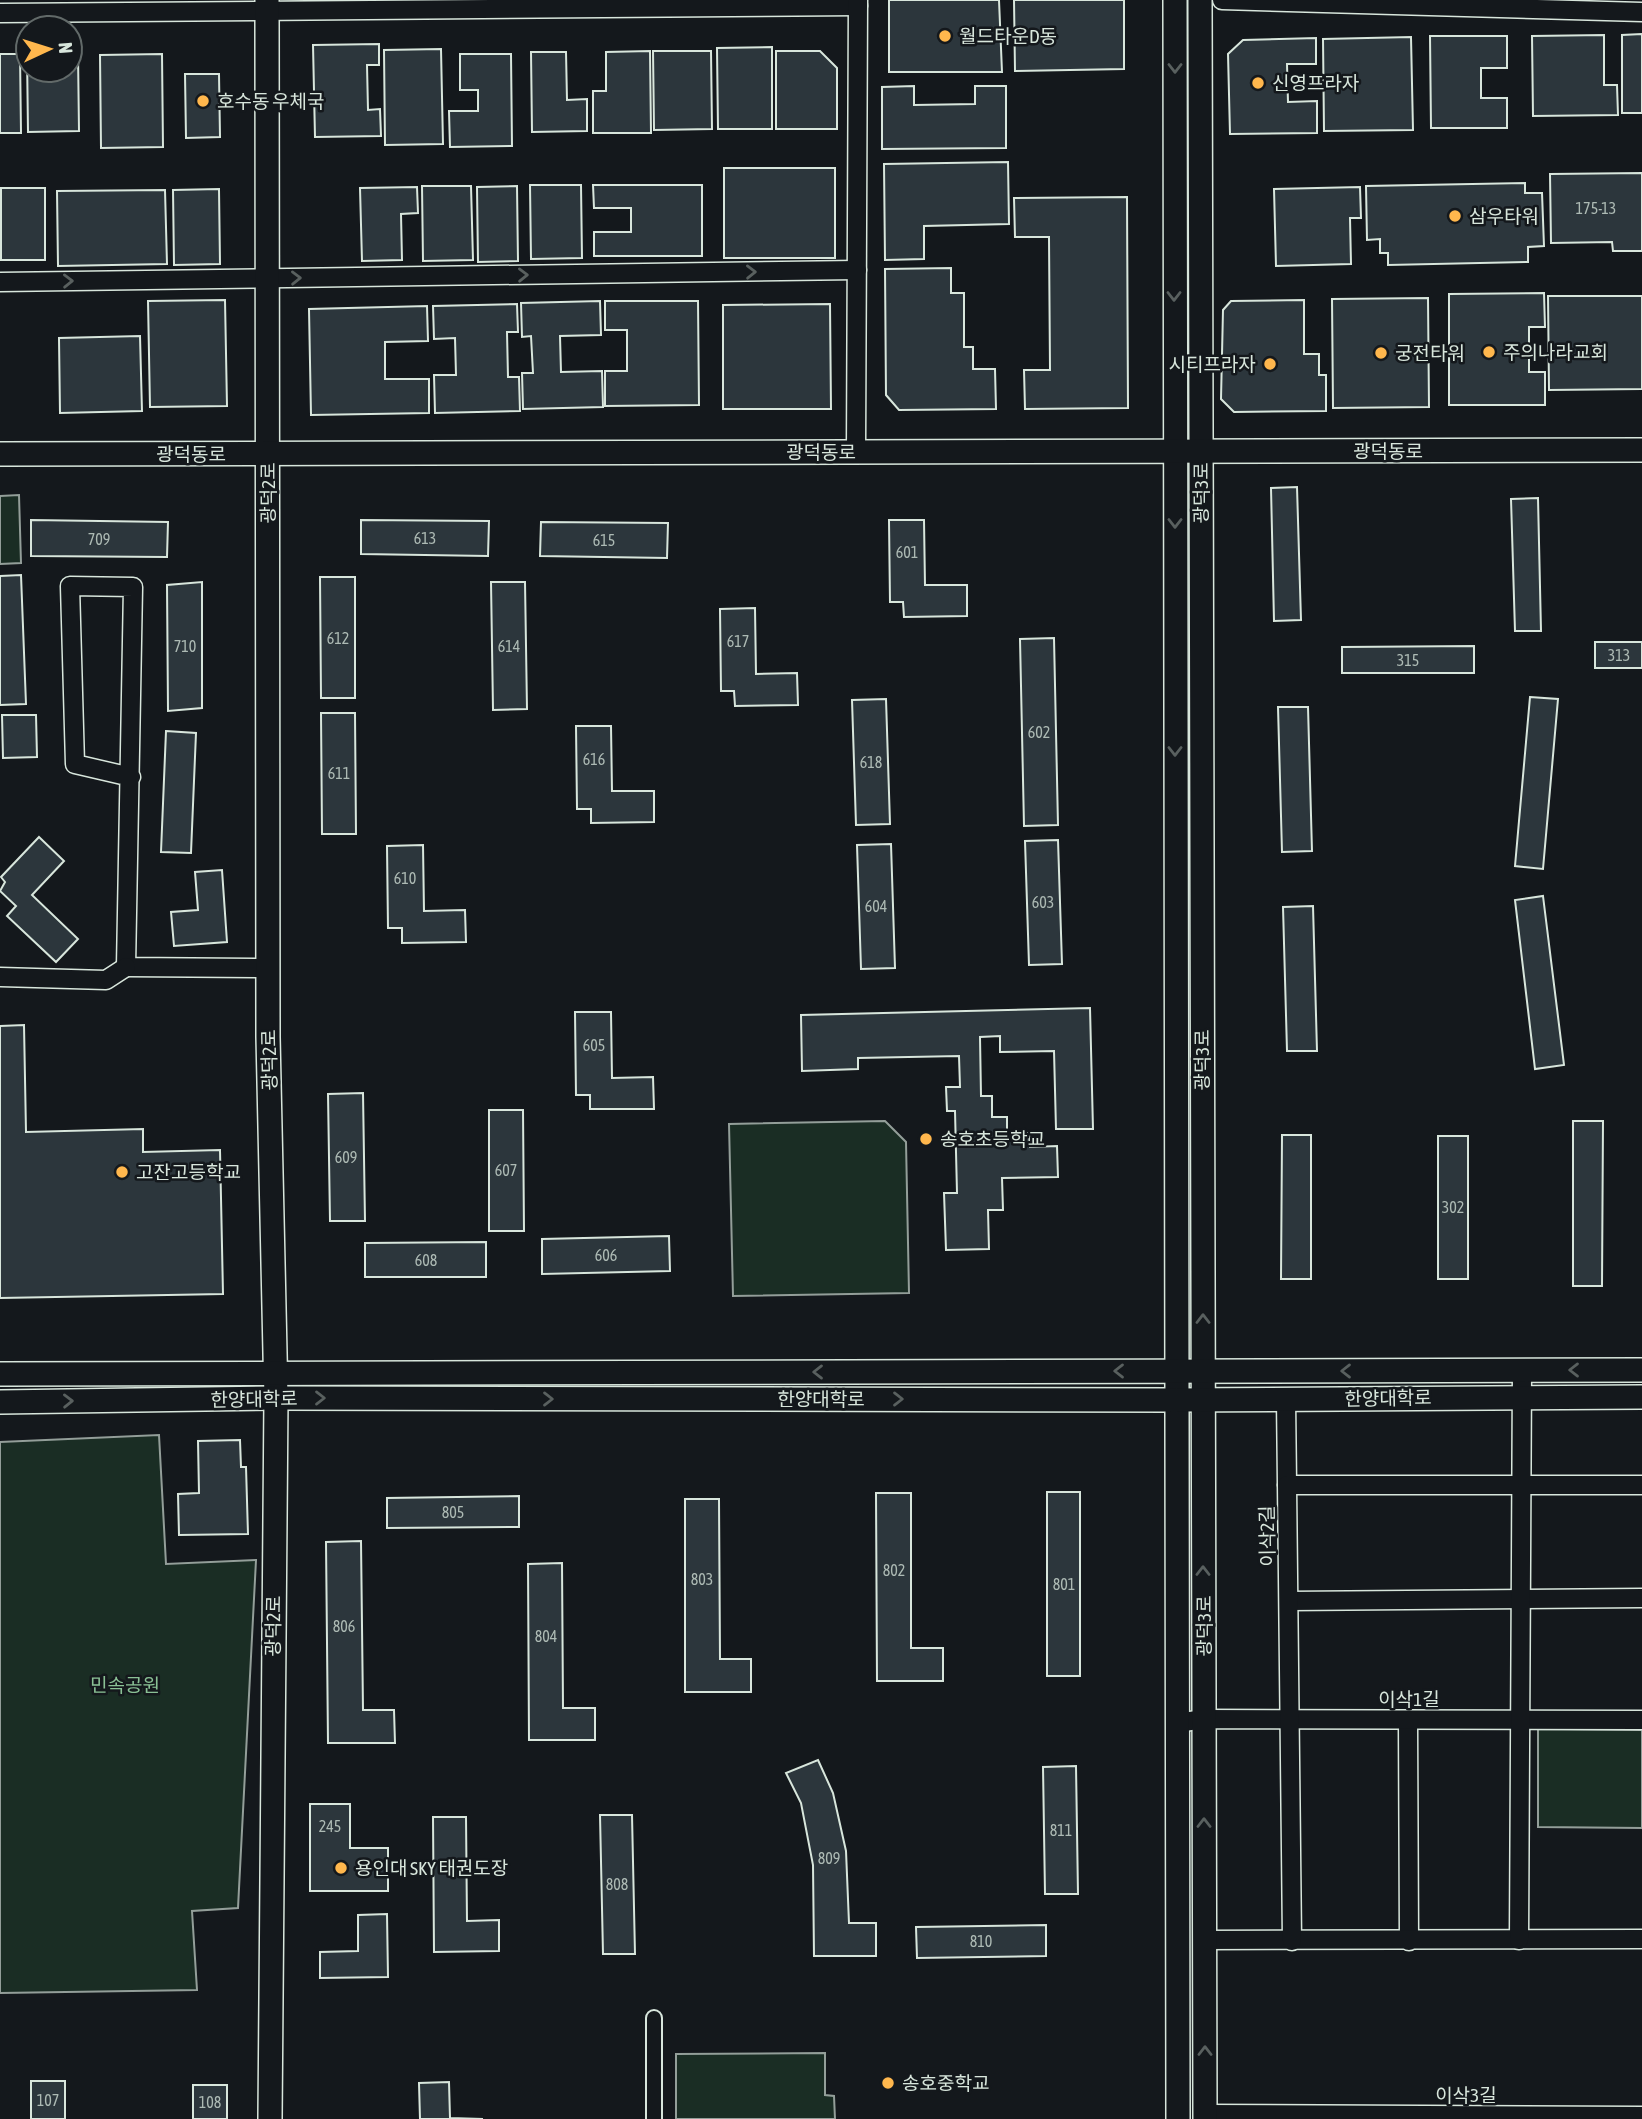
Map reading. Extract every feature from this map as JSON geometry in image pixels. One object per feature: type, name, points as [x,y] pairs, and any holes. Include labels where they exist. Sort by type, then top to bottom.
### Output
[{"type":"street","name":"광덕3로","points":[[1175,0],[1178,2119]]},
{"type":"street","name":"광덕3로","points":[[1200,0],[1205,2116]]},
{"type":"street","points":[[1222,0],[1642,12]]},
{"type":"street","points":[[0,13],[267,5],[858,3],[856,452]]},
{"type":"street","name":"광덕2로","points":[[267,5],[268,968],[276,1398],[270,2119]]},
{"type":"street","points":[[0,282],[857,270]]},
{"type":"street","name":"광덕동로","points":[[0,454],[1642,450]]},
{"type":"street","points":[[126,967],[131,777],[133,587],[70,586],[75,764],[131,777]]},
{"type":"street","points":[[0,976],[106,979],[126,967],[268,968]]},
{"type":"street","name":"한양대학로","points":[[0,1374],[1642,1370]]},
{"type":"street","points":[[1519,1940],[1522,1371]]},
{"type":"street","name":"한양대학로","points":[[0,1402],[276,1398],[1203,1400],[1642,1397]]},
{"type":"street","points":[[1286,1399],[1287,1485]]},
{"type":"street","name":"이삭2길","points":[[1292,1941],[1287,1485],[1642,1485]]},
{"type":"street","points":[[1289,1601],[1642,1598]]},
{"type":"street","name":"이삭1길","points":[[1177,1723],[1204,1719],[1642,1720]]},
{"type":"street","points":[[1408,1720],[1409,1941]]},
{"type":"street","points":[[1205,1941],[1642,1939]]},
{"type":"street","points":[[654,2018],[654,2119]]},
{"type":"street","name":"이삭3길","points":[[1205,2116],[1642,2116]]},
{"type":"green space","points":[[19,495],[21,563],[0,564],[0,496]]},
{"type":"green space","points":[[885,1121],[906,1142],[909,1293],[733,1296],[729,1124]]},
{"type":"green space","name":"민속공원","points":[[159,1435],[166,1564],[256,1560],[238,1908],[192,1911],[197,1990],[0,1993],[0,1442]]},
{"type":"green space","points":[[1538,1729],[1642,1730],[1642,1828],[1538,1827]]},
{"type":"green space","points":[[825,2053],[825,2095],[834,2096],[835,2119],[676,2119],[676,2054]]},
{"type":"building","name":"월드타운D동","points":[[889,0],[999,0],[1002,72],[889,72]]},
{"type":"building","points":[[1014,0],[1124,0],[1124,69],[1015,71]]},
{"type":"building","points":[[1642,34],[1642,113],[1622,113],[1622,35]]},
{"type":"building","points":[[1604,35],[1604,85],[1617,85],[1618,115],[1533,116],[1532,36]]},
{"type":"building","points":[[1430,36],[1507,36],[1507,68],[1481,68],[1481,98],[1507,98],[1507,128],[1431,128]]},
{"type":"building","points":[[1411,37],[1413,130],[1324,131],[1323,39]]},
{"type":"building","name":"신영프라자","points":[[1316,38],[1316,64],[1287,64],[1288,102],[1317,101],[1317,133],[1230,134],[1228,54],[1243,40]]},
{"type":"building","points":[[379,44],[379,65],[367,65],[368,110],[380,109],[381,136],[315,137],[313,45]]},
{"type":"building","points":[[772,47],[772,129],[718,129],[717,48]]},
{"type":"building","points":[[441,49],[443,144],[385,145],[384,50]]},
{"type":"building","points":[[650,51],[651,133],[593,133],[593,91],[606,91],[606,52]]},
{"type":"building","points":[[653,51],[711,51],[712,129],[654,130]]},
{"type":"building","points":[[776,51],[820,51],[837,68],[837,129],[776,129]]},
{"type":"building","points":[[531,52],[566,52],[567,100],[587,99],[587,131],[532,132]]},
{"type":"building","points":[[0,54],[14,54],[14,84],[20,84],[21,133],[0,133]]},
{"type":"building","points":[[162,54],[163,147],[101,148],[100,55]]},
{"type":"building","points":[[460,54],[511,54],[512,146],[450,147],[449,111],[478,111],[478,90],[460,90]]},
{"type":"building","points":[[185,74],[219,74],[220,137],[186,138]]},
{"type":"building","points":[[27,84],[78,84],[79,131],[28,132]]},
{"type":"building","points":[[914,86],[914,105],[975,104],[975,86],[1006,86],[1006,148],[882,149],[882,87]]},
{"type":"building","points":[[1008,162],[1009,224],[924,226],[924,259],[885,260],[884,164]]},
{"type":"building","points":[[724,168],[835,168],[835,258],[724,258]]},
{"type":"building","points":[[1642,173],[1642,251],[1613,251],[1612,242],[1551,243],[1550,174]]},
{"type":"building","name":"삼우타워","points":[[1525,183],[1525,193],[1542,193],[1544,246],[1528,247],[1528,262],[1388,265],[1388,253],[1380,253],[1380,239],[1367,240],[1366,186]]},
{"type":"building","points":[[530,185],[581,185],[582,258],[531,259]]},
{"type":"building","points":[[593,185],[702,185],[702,256],[594,256],[594,232],[631,232],[631,208],[594,208]]},
{"type":"building","points":[[422,186],[471,186],[473,260],[423,261]]},
{"type":"building","points":[[517,186],[518,261],[478,262],[477,187]]},
{"type":"building","points":[[417,187],[418,213],[401,214],[402,260],[362,261],[360,188]]},
{"type":"building","points":[[1360,187],[1361,218],[1350,218],[1351,264],[1276,266],[1274,189]]},
{"type":"building","points":[[1,188],[45,188],[45,260],[1,260]]},
{"type":"building","points":[[219,189],[220,264],[174,265],[173,190]]},
{"type":"building","points":[[165,190],[167,264],[58,266],[57,191]]},
{"type":"building","points":[[1127,197],[1128,408],[1025,409],[1024,370],[1050,370],[1049,237],[1015,237],[1014,198]]},
{"type":"building","points":[[951,268],[951,293],[964,293],[964,347],[973,347],[973,369],[995,369],[996,409],[899,410],[886,395],[885,269]]},
{"type":"building","points":[[1544,293],[1545,327],[1529,327],[1529,372],[1545,372],[1545,405],[1449,405],[1449,294]]},
{"type":"building","points":[[1548,296],[1642,296],[1642,389],[1549,390]]},
{"type":"building","name":"궁전타워","points":[[1428,298],[1429,407],[1333,408],[1332,299]]},
{"type":"building","points":[[225,300],[227,406],[150,407],[148,301]]},
{"type":"building","name":"시티프라자","points":[[1304,300],[1304,354],[1319,354],[1319,375],[1326,375],[1326,411],[1234,412],[1221,399],[1223,310],[1231,301]]},
{"type":"building","points":[[600,301],[601,335],[560,336],[561,372],[602,371],[603,407],[523,409],[522,373],[533,373],[531,336],[522,337],[521,303]]},
{"type":"building","points":[[605,301],[698,301],[699,405],[605,406],[605,371],[627,371],[627,330],[605,330]]},
{"type":"building","points":[[517,304],[518,332],[507,332],[508,377],[519,377],[520,411],[435,413],[434,375],[456,375],[455,338],[434,339],[433,306]]},
{"type":"building","points":[[830,304],[831,409],[723,409],[723,305]]},
{"type":"building","points":[[427,306],[428,341],[385,342],[385,379],[429,379],[429,413],[311,415],[309,309]]},
{"type":"building","points":[[140,336],[142,411],[60,413],[59,338]]},
{"type":"building","points":[[1297,487],[1301,620],[1274,621],[1271,488]]},
{"type":"building","points":[[1538,498],[1541,631],[1515,631],[1511,499]]},
{"type":"building","points":[[31,520],[168,522],[167,557],[31,556]]},
{"type":"building","points":[[361,520],[489,521],[488,556],[361,554]]},
{"type":"building","points":[[889,520],[924,520],[925,585],[967,585],[967,616],[904,617],[903,602],[890,602]]},
{"type":"building","points":[[541,522],[668,523],[667,558],[540,556]]},
{"type":"building","points":[[21,575],[26,704],[0,705],[0,576]]},
{"type":"building","points":[[320,577],[355,577],[355,698],[321,698]]},
{"type":"building","points":[[202,582],[202,708],[168,711],[167,585]]},
{"type":"building","points":[[491,582],[525,582],[527,709],[493,710]]},
{"type":"building","points":[[755,608],[756,674],[797,673],[798,705],[735,706],[734,691],[721,691],[720,609]]},
{"type":"building","points":[[1054,638],[1058,825],[1024,826],[1020,639]]},
{"type":"building","points":[[1595,642],[1642,642],[1642,668],[1595,668]]},
{"type":"building","points":[[1474,646],[1474,673],[1342,673],[1342,647]]},
{"type":"building","points":[[1530,697],[1558,699],[1543,869],[1515,866]]},
{"type":"building","points":[[886,699],[890,824],[856,825],[852,700]]},
{"type":"building","points":[[1278,707],[1308,707],[1312,851],[1282,852]]},
{"type":"building","points":[[321,713],[355,713],[356,834],[322,834]]},
{"type":"building","points":[[2,715],[36,715],[37,757],[3,758]]},
{"type":"building","points":[[576,726],[611,726],[612,791],[654,791],[654,822],[591,823],[591,809],[577,809]]},
{"type":"building","points":[[166,731],[196,733],[191,853],[161,852]]},
{"type":"building","points":[[39,837],[64,861],[32,895],[78,939],[56,962],[7,916],[16,906],[0,891],[5,882],[1,877]]},
{"type":"building","points":[[1058,840],[1062,964],[1029,965],[1025,841]]},
{"type":"building","points":[[891,844],[895,968],[861,969],[857,845]]},
{"type":"building","points":[[423,845],[424,911],[465,910],[466,942],[402,943],[402,928],[388,928],[387,846]]},
{"type":"building","points":[[222,870],[227,942],[174,946],[171,912],[198,910],[195,872]]},
{"type":"building","points":[[1543,896],[1564,1065],[1535,1069],[1515,900]]},
{"type":"building","points":[[1313,906],[1317,1051],[1287,1051],[1283,907]]},
{"type":"building","name":"송호초등학교","points":[[1090,1008],[1093,1129],[1056,1129],[1054,1051],[1000,1052],[1000,1036],[980,1037],[981,1096],[992,1096],[992,1117],[1007,1117],[1007,1133],[1029,1133],[1030,1147],[1057,1146],[1058,1177],[1002,1178],[1003,1210],[988,1210],[989,1249],[946,1250],[944,1193],[957,1193],[955,1111],[947,1111],[946,1087],[960,1087],[959,1056],[858,1058],[858,1069],[802,1071],[801,1015]]},
{"type":"building","points":[[575,1012],[611,1012],[612,1078],[653,1077],[654,1109],[590,1109],[590,1095],[576,1095]]},
{"type":"building","name":"고잔고등학교","points":[[24,1025],[26,1132],[143,1129],[143,1152],[220,1150],[223,1294],[0,1298],[0,1026]]},
{"type":"building","points":[[363,1093],[365,1221],[330,1221],[328,1094]]},
{"type":"building","points":[[489,1110],[523,1110],[524,1231],[489,1231]]},
{"type":"building","points":[[1573,1121],[1603,1121],[1602,1286],[1573,1286]]},
{"type":"building","points":[[1282,1135],[1311,1135],[1311,1279],[1281,1279]]},
{"type":"building","points":[[1438,1136],[1468,1136],[1468,1279],[1438,1279]]},
{"type":"building","points":[[669,1236],[670,1271],[542,1274],[542,1239]]},
{"type":"building","points":[[486,1242],[486,1277],[365,1277],[365,1243]]},
{"type":"building","points":[[240,1440],[241,1467],[246,1467],[248,1534],[179,1535],[178,1494],[199,1493],[198,1441]]},
{"type":"building","points":[[1047,1492],[1080,1492],[1080,1676],[1047,1676]]},
{"type":"building","points":[[876,1493],[911,1493],[911,1648],[943,1648],[943,1681],[877,1681]]},
{"type":"building","points":[[519,1496],[519,1527],[387,1528],[387,1498]]},
{"type":"building","points":[[685,1499],[719,1499],[720,1659],[751,1659],[751,1692],[685,1692]]},
{"type":"building","points":[[361,1541],[363,1710],[394,1710],[395,1743],[328,1743],[326,1542]]},
{"type":"building","points":[[562,1563],[563,1708],[595,1708],[595,1740],[529,1740],[528,1564]]},
{"type":"building","points":[[818,1760],[833,1793],[846,1851],[849,1923],[876,1923],[876,1956],[814,1956],[813,1865],[801,1803],[786,1773]]},
{"type":"building","points":[[1076,1766],[1078,1894],[1045,1894],[1043,1767]]},
{"type":"building","points":[[310,1804],[350,1804],[350,1848],[388,1848],[388,1891],[310,1891]]},
{"type":"building","points":[[600,1815],[632,1815],[635,1954],[603,1954]]},
{"type":"building","points":[[433,1817],[466,1817],[467,1921],[499,1920],[499,1951],[434,1952]]},
{"type":"building","points":[[387,1914],[388,1977],[320,1978],[320,1952],[358,1951],[358,1915]]},
{"type":"building","points":[[1046,1925],[1046,1956],[917,1958],[916,1927]]},
{"type":"building","points":[[31,2081],[65,2081],[65,2119],[31,2119]]},
{"type":"building","points":[[449,2082],[450,2118],[483,2119],[420,2119],[419,2083]]},
{"type":"building","points":[[193,2085],[227,2085],[227,2119],[193,2119]]},
{"type":"place","name":"월드타운D동","points":[[945,36]]},
{"type":"place","name":"신영프라자","points":[[1258,83]]},
{"type":"place","name":"호수동 우체국","points":[[203,101]]},
{"type":"place","name":"삼우타워","points":[[1455,216]]},
{"type":"place","name":"주의나라교회","points":[[1489,352]]},
{"type":"place","name":"궁전타워","points":[[1381,353]]},
{"type":"place","name":"시티프라자","points":[[1270,364]]},
{"type":"place","name":"송호초등학교","points":[[926,1139]]},
{"type":"place","name":"고잔고등학교","points":[[122,1172]]},
{"type":"place","name":"용인대 SKY 태권도장","points":[[341,1868]]},
{"type":"place","name":"송호중학교","points":[[888,2083]]}]
